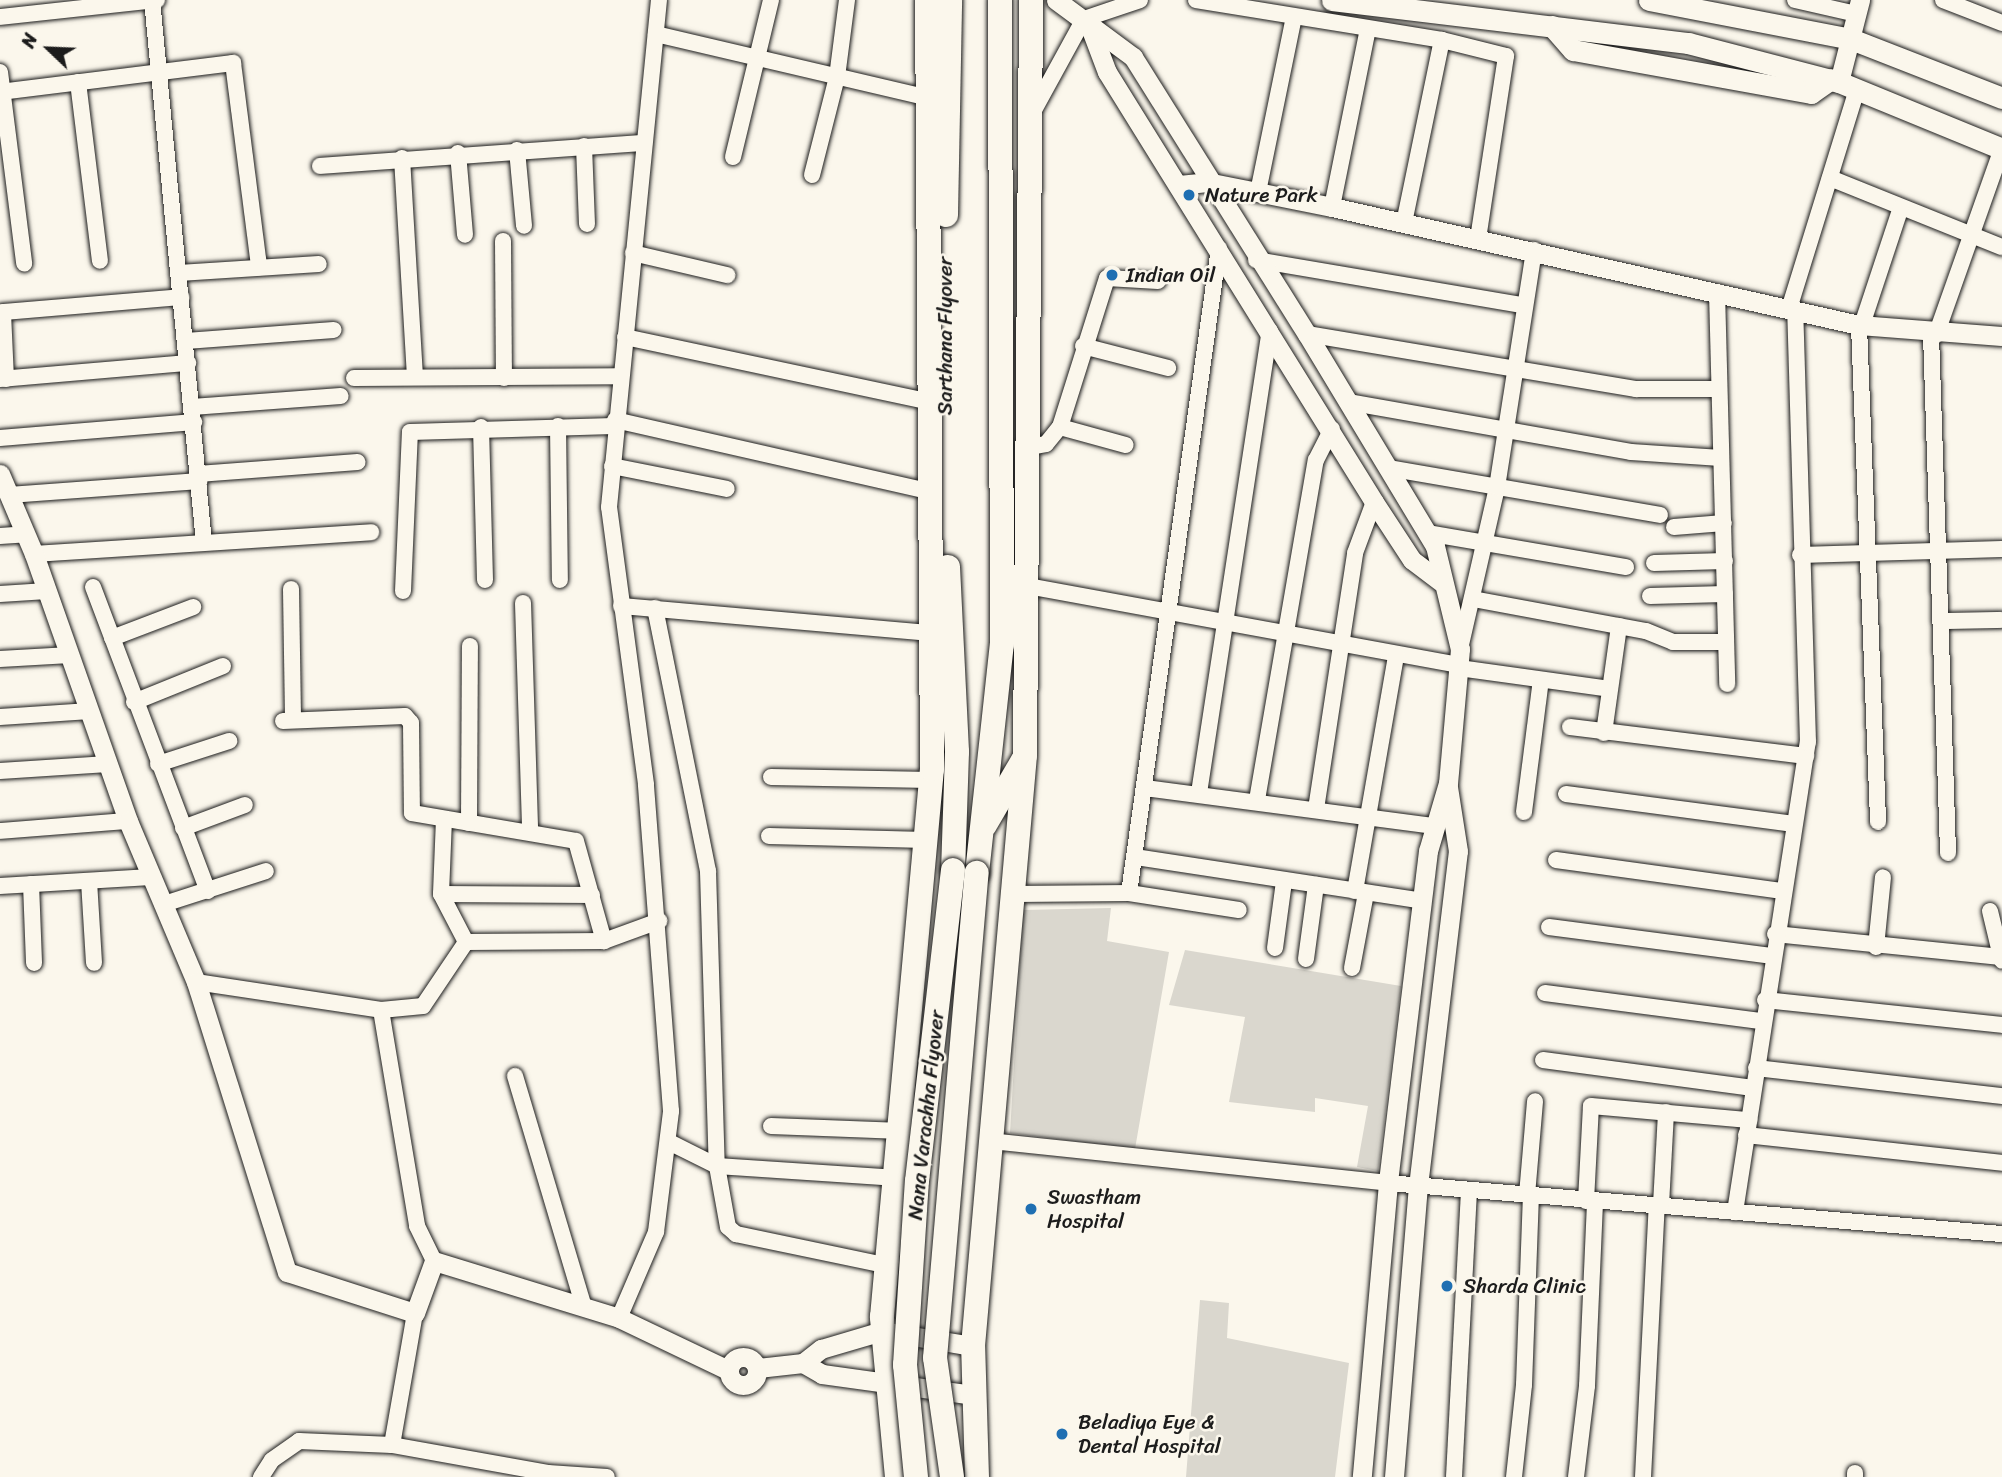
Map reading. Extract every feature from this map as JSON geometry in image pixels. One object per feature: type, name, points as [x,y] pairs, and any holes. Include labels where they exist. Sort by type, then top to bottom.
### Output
[{"type":"main road","points":[[897,1477],[882,1331],[885,1265],[898,1178],[932,780],[927,0]]},
{"type":"main road","name":"Sarthana Flyover","points":[[950,0],[944,336],[948,573],[957,752]]},
{"type":"main road","points":[[1000,0],[997,332],[1003,522],[1002,644],[1026,686]]},
{"type":"main road","points":[[977,1477],[973,1346],[1015,894],[1025,755],[1031,0]]},
{"type":"main road","points":[[1332,0],[1688,43],[1842,83],[2002,149]]},
{"type":"main road","points":[[1649,0],[1851,39],[2002,98]]},
{"type":"main road","name":"Nana Varachha Flyover","points":[[916,1477],[906,1352],[917,1181],[965,871],[981,832],[1002,644]]},
{"type":"main road","points":[[933,707],[953,671]]},
{"type":"main road","points":[[933,707],[957,752]]},
{"type":"main road","name":"Nana Varachha Flyover","points":[[952,1477],[935,1358],[965,871],[957,752]]},
{"type":"main road","points":[[981,832],[1025,755]]},
{"type":"street","points":[[0,18],[153,0],[204,543]]},
{"type":"street","points":[[619,1318],[656,1232],[670,1142],[659,921],[609,507],[614,423],[659,0]]},
{"type":"street","points":[[733,157],[771,0]]},
{"type":"street","points":[[812,175],[837,77],[847,0]]},
{"type":"street","points":[[1056,0],[1133,57],[1207,182],[1305,331],[1440,559],[1441,582],[1460,661]]},
{"type":"street","points":[[1030,119],[1086,21],[1140,0]]},
{"type":"street","points":[[1196,0],[1442,40],[1506,57],[1478,238]]},
{"type":"street","points":[[1735,1212],[1771,956],[1806,756],[1792,309],[1830,178],[1842,83],[1858,7],[1795,0]]},
{"type":"street","points":[[1943,0],[2002,23]]},
{"type":"street","points":[[1258,192],[1294,17]]},
{"type":"street","points":[[1086,21],[1107,72],[1275,337],[1374,502],[1418,568],[1441,582]]},
{"type":"street","points":[[1332,207],[1368,29]]},
{"type":"street","points":[[656,34],[929,98]]},
{"type":"street","points":[[1404,223],[1442,40]]},
{"type":"street","points":[[2,92],[235,65],[259,267]]},
{"type":"street","points":[[0,72],[24,263]]},
{"type":"street","points":[[78,82],[100,261]]},
{"type":"street","points":[[320,166],[458,153],[644,143]]},
{"type":"street","points":[[584,146],[587,224]]},
{"type":"street","points":[[1948,853],[1934,335],[2002,149]]},
{"type":"street","points":[[517,150],[524,226]]},
{"type":"street","points":[[458,153],[465,235]]},
{"type":"street","points":[[402,158],[415,376]]},
{"type":"street","points":[[1830,178],[2002,247]]},
{"type":"street","points":[[1179,186],[1207,182],[1332,207],[1860,325],[1934,335],[2002,336]]},
{"type":"street","points":[[1878,822],[1866,554],[1860,325],[1901,207]]},
{"type":"street","points":[[503,241],[505,378]]},
{"type":"street","points":[[1129,893],[1219,248]]},
{"type":"street","points":[[1362,1477],[1388,1183],[1422,901],[1435,825],[1448,783],[1460,661],[1497,487],[1512,369],[1534,250]]},
{"type":"street","points":[[633,253],[726,275]]},
{"type":"street","points":[[1256,260],[1523,305]]},
{"type":"street","points":[[179,273],[319,264]]},
{"type":"street","points":[[1029,447],[1046,444],[1060,427],[1083,346],[1107,278],[1158,281]]},
{"type":"street","points":[[1717,292],[1727,684]]},
{"type":"street","points":[[181,297],[3,312],[3,379],[188,363]]},
{"type":"street","points":[[186,341],[334,330]]},
{"type":"street","points":[[1275,337],[1305,331],[1643,390],[1718,389]]},
{"type":"street","points":[[625,337],[930,402]]},
{"type":"street","points":[[1199,793],[1275,337]]},
{"type":"street","points":[[1083,346],[1168,368]]},
{"type":"street","points":[[354,378],[620,376]]},
{"type":"street","points":[[0,438],[341,396]]},
{"type":"street","points":[[1348,402],[1631,452],[1721,458]]},
{"type":"street","points":[[402,591],[410,432],[614,423],[931,492]]},
{"type":"street","points":[[558,426],[560,580]]},
{"type":"street","points":[[481,427],[485,580]]},
{"type":"street","points":[[1060,427],[1126,445]]},
{"type":"street","points":[[1256,800],[1281,636],[1317,454],[1332,429]]},
{"type":"street","points":[[9,495],[358,462]]},
{"type":"street","points":[[612,466],[727,489]]},
{"type":"street","points":[[1388,468],[1660,515]]},
{"type":"street","points":[[0,474],[34,554],[128,821],[196,982],[287,1272],[415,1312]]},
{"type":"street","points":[[1316,809],[1355,553],[1374,502]]},
{"type":"street","points":[[1674,527],[1724,523]]},
{"type":"street","points":[[34,554],[371,532]]},
{"type":"street","points":[[1427,533],[1626,567]]},
{"type":"street","points":[[0,536],[26,534]]},
{"type":"street","points":[[1800,555],[2002,549]]},
{"type":"street","points":[[1654,563],[1725,561]]},
{"type":"street","points":[[1028,586],[1342,647],[1460,661],[1541,680],[1610,690]]},
{"type":"street","points":[[93,587],[134,702],[208,891]]},
{"type":"street","points":[[291,589],[288,720],[405,716],[411,723],[410,808],[444,819],[530,831],[576,841],[604,941]]},
{"type":"street","points":[[0,594],[47,591]]},
{"type":"street","points":[[1650,596],[1725,594]]},
{"type":"street","points":[[1473,600],[1619,626],[1673,642],[1726,642]]},
{"type":"street","points":[[523,603],[530,831]]},
{"type":"street","points":[[621,606],[932,633]]},
{"type":"street","points":[[112,638],[194,607]]},
{"type":"street","points":[[655,608],[708,871],[718,1166],[731,1232],[885,1265]]},
{"type":"street","points":[[1943,621],[2001,620]]},
{"type":"street","points":[[1604,733],[1619,626]]},
{"type":"street","points":[[469,823],[470,646]]},
{"type":"street","points":[[0,659],[70,655]]},
{"type":"street","points":[[1352,968],[1367,816],[1395,655]]},
{"type":"street","points":[[134,702],[223,666]]},
{"type":"street","points":[[1524,812],[1541,680]]},
{"type":"street","points":[[0,717],[90,711]]},
{"type":"street","points":[[1570,727],[1806,756]]},
{"type":"street","points":[[158,764],[229,741]]},
{"type":"street","points":[[0,771],[108,764]]},
{"type":"street","points":[[771,777],[932,780]]},
{"type":"street","points":[[1394,1477],[1418,1186],[1458,851],[1448,783]]},
{"type":"street","points":[[1145,788],[1256,800],[1435,825]]},
{"type":"street","points":[[1566,794],[1794,824]]},
{"type":"street","points":[[183,828],[245,805]]},
{"type":"street","points":[[444,819],[441,894],[466,942]]},
{"type":"street","points":[[0,831],[128,821]]},
{"type":"street","points":[[769,836],[926,840]]},
{"type":"street","points":[[1136,857],[1422,901]]},
{"type":"street","points":[[1556,860],[1783,891]]},
{"type":"street","points":[[164,904],[266,871]]},
{"type":"street","points":[[0,886],[151,877]]},
{"type":"street","points":[[1876,947],[1883,877]]},
{"type":"street","points":[[89,881],[93,963]]},
{"type":"street","points":[[1275,948],[1284,881]]},
{"type":"street","points":[[31,884],[33,963]]},
{"type":"street","points":[[1306,959],[1316,886]]},
{"type":"street","points":[[1015,894],[1129,893],[1239,911]]},
{"type":"street","points":[[441,894],[592,895]]},
{"type":"street","points":[[1775,934],[2001,959],[1990,911]]},
{"type":"street","points":[[466,942],[604,941],[659,921]]},
{"type":"street","points":[[1549,927],[1771,956]]},
{"type":"street","points":[[196,982],[381,1010],[425,1005],[466,942]]},
{"type":"street","points":[[1545,993],[1762,1021]]},
{"type":"street","points":[[1765,1000],[2002,1025]]},
{"type":"street","points":[[381,1010],[417,1226],[434,1261],[415,1312],[392,1445]]},
{"type":"street","points":[[1544,1060],[1753,1088]]},
{"type":"street","points":[[1756,1068],[2002,1096]]},
{"type":"street","points":[[514,1076],[584,1307]]},
{"type":"street","points":[[1514,1477],[1524,1385],[1529,1195],[1535,1101]]},
{"type":"street","points":[[1576,1477],[1587,1385],[1591,1105],[1666,1112],[1747,1127],[2002,1163]]},
{"type":"street","points":[[1643,1477],[1666,1112]]},
{"type":"street","points":[[771,1126],[902,1131]]},
{"type":"street","points":[[990,1141],[1418,1186],[2002,1234]]},
{"type":"street","points":[[670,1142],[718,1166],[898,1178]]},
{"type":"street","points":[[1454,1477],[1469,1190]]},
{"type":"street","points":[[434,1261],[619,1318],[728,1370],[732,1383],[741,1386],[751,1383],[758,1368],[803,1363],[821,1349],[882,1331],[973,1346]]},
{"type":"street","points":[[803,1363],[822,1374],[973,1395]]},
{"type":"street","points":[[261,1477],[272,1460],[299,1441],[392,1445],[530,1473],[607,1477]]},
{"type":"shaded area","points":[[1111,908],[1107,941],[1169,952],[1135,1149],[1010,1133],[1023,910]]},
{"type":"shaded area","points":[[1185,950],[1401,986],[1378,1171],[1357,1167],[1368,1106],[1315,1098],[1315,1112],[1229,1102],[1245,1017],[1169,1005]]},
{"type":"shaded area","points":[[1200,1300],[1229,1303],[1227,1338],[1349,1363],[1335,1477],[1186,1477]]},
{"type":"place","name":"Nature Park","points":[[1189,195]]},
{"type":"place","name":"Indian Oil","points":[[1112,275]]},
{"type":"place","name":"Swastham Hospital","points":[[1031,1209]]},
{"type":"place","name":"Sharda Clinic","points":[[1447,1286]]},
{"type":"place","name":"Beladiya Eye & Dental Hospital","points":[[1062,1434]]}]
